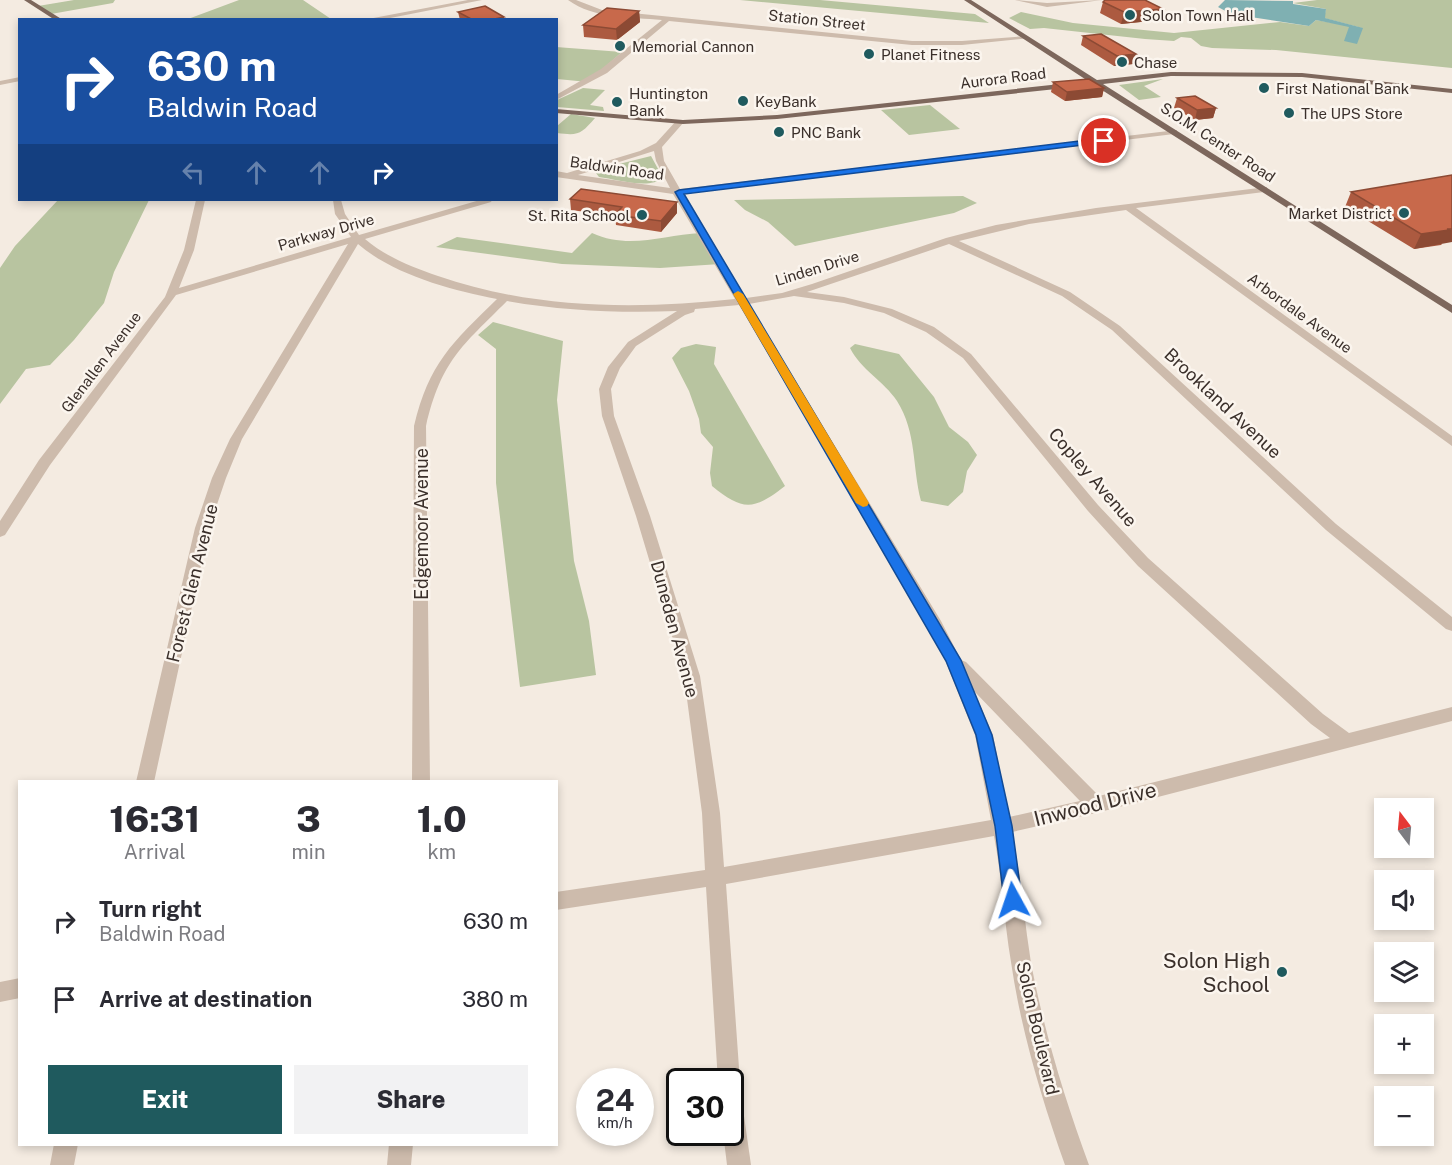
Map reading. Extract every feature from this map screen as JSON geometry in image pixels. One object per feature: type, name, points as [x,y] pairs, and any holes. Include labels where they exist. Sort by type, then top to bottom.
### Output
[{"type":"main road","points":[[27,0],[57,18]]},
{"type":"main road","name":"S.O.M. Center Road","points":[[967,0],[1452,310]]},
{"type":"main road","name":"Aurora Road","points":[[558,111],[681,122],[777,117],[1162,74],[1261,73],[1342,78],[1452,91]]},
{"type":"street","points":[[377,18],[479,0]]},
{"type":"street","name":"Station Street","points":[[570,0],[595,11],[912,43],[962,43],[1027,38]]},
{"type":"street","points":[[1018,0],[1047,5],[1100,0]]},
{"type":"street","points":[[558,97],[604,71],[668,19]]},
{"type":"street","points":[[0,83],[18,80]]},
{"type":"street","points":[[558,178],[643,153],[659,145],[681,122]]},
{"type":"street","name":"Baldwin Road","points":[[558,174],[679,192],[1174,132]]},
{"type":"street","name":"Solon Boulevard","points":[[659,145],[660,160],[935,625],[953,660],[984,735],[1003,826],[1014,919],[1026,986],[1061,1121],[1077,1165]]},
{"type":"street","name":"Linden Drive","points":[[337,201],[341,216],[356,239],[385,258],[432,278],[505,297],[606,308],[704,306],[787,295],[949,240],[1028,222],[1264,189]]},
{"type":"street","name":"Glenallen Avenue","points":[[0,532],[44,463],[172,293],[189,250],[200,201]]},
{"type":"street","name":"Parkway Drive","points":[[172,293],[485,201]]},
{"type":"street","name":"Arbordale Avenue","points":[[1130,208],[1452,442]]},
{"type":"street","name":"Forest Glen Avenue","points":[[145,780],[202,528],[219,478],[236,440],[356,239]]},
{"type":"street","name":"Brookland Avenue","points":[[949,240],[1066,294],[1116,328],[1331,527],[1452,625]]},
{"type":"street","name":"Copley Avenue","points":[[787,295],[850,301],[886,310],[921,323],[948,338],[967,356],[1094,508],[1143,562],[1317,718],[1346,741]]},
{"type":"street","name":"Edgemoor Avenue","points":[[421,780],[420,426],[428,394],[441,363],[470,330],[505,297]]},
{"type":"street","name":"Duneden Avenue","points":[[704,306],[681,313],[632,344],[614,367],[605,389],[608,416],[646,527],[692,676],[702,742],[716,877],[728,1068]]},
{"type":"street","points":[[953,660],[1096,805]]},
{"type":"street","name":"Inwood Drive","points":[[558,901],[716,877],[1003,826],[1096,805],[1452,714]]},
{"type":"street","points":[[0,992],[18,988]]},
{"type":"street","points":[[62,1165],[66,1146]]},
{"type":"street","points":[[399,1165],[400,1146]]},
{"type":"street","points":[[737,1146],[739,1165]]},
{"type":"green space","points":[[74,0],[115,0],[113,3],[51,14],[38,6]]},
{"type":"green space","points":[[239,0],[303,0],[330,18],[191,18]]},
{"type":"green space","points":[[740,0],[820,0],[975,14],[989,23]]},
{"type":"green space","points":[[1317,0],[1452,0],[1452,68],[1276,50],[1212,48],[1201,46],[1191,38],[1181,37],[1174,41],[1044,28],[1030,29],[1009,18],[1021,12],[1073,23],[1174,33],[1280,22],[1309,26],[1316,20],[1362,28],[1324,18],[1326,9],[1293,3]]},
{"type":"green space","points":[[558,47],[622,52],[588,82],[558,79]]},
{"type":"green space","points":[[1163,79],[1144,86],[1161,97],[1139,100],[1119,85]]},
{"type":"green space","points":[[583,88],[605,90],[590,105],[603,107],[604,111],[558,107],[558,100]]},
{"type":"green space","points":[[930,105],[960,129],[909,135],[881,110]]},
{"type":"green space","points":[[571,114],[595,118],[586,128],[575,134],[558,133],[558,125]]},
{"type":"green space","points":[[651,156],[663,178],[657,181],[632,183],[599,177],[596,173],[599,169]]},
{"type":"green space","points":[[963,196],[977,203],[954,213],[795,246],[768,222],[745,210],[734,200]]},
{"type":"green space","points":[[57,201],[149,201],[114,272],[104,303],[50,365],[26,369],[0,404],[0,268],[15,246]]},
{"type":"green space","points":[[592,233],[606,238],[633,241],[701,233],[720,264],[660,268],[562,264],[436,247],[457,237],[572,253]]},
{"type":"green space","points":[[493,322],[563,341],[557,400],[574,561],[589,621],[596,675],[520,687],[496,483],[496,349],[478,335]]},
{"type":"green space","points":[[696,344],[716,347],[714,364],[785,486],[756,504],[740,504],[712,486],[710,473],[713,447],[701,433],[699,419],[689,391],[672,358],[681,348]]},
{"type":"green space","points":[[855,344],[899,354],[934,397],[949,427],[968,442],[977,455],[967,471],[963,492],[948,506],[921,501],[911,437],[903,413],[892,394],[855,356],[850,348]]},
{"type":"water","points":[[1225,0],[1293,1],[1293,4],[1326,9],[1325,18],[1363,28],[1357,44],[1344,41],[1349,27],[1316,20],[1309,26],[1231,14],[1218,7]]},
{"type":"building","points":[[1105,0],[1145,0],[1163,9],[1124,12],[1103,2]]},
{"type":"building","points":[[485,6],[504,17],[469,18],[458,12]]},
{"type":"building","points":[[607,8],[639,11],[616,29],[583,25]]},
{"type":"building","points":[[1101,34],[1136,54],[1117,56],[1083,36]]},
{"type":"building","points":[[1089,79],[1104,88],[1067,92],[1053,82]]},
{"type":"building","points":[[1195,96],[1216,108],[1197,110],[1177,98]]},
{"type":"building","points":[[1452,175],[1452,229],[1447,229],[1449,230],[1421,234],[1351,192]]},
{"type":"building","points":[[581,189],[677,202],[661,221],[615,215],[622,207],[570,199]]},
{"type":"slow traffic","points":[[738,294],[863,503]]},
{"type":"place","name":"Solon Town Hall","points":[[1130,15]]},
{"type":"place","name":"Memorial Cannon","points":[[620,46]]},
{"type":"place","name":"Planet Fitness","points":[[869,54]]},
{"type":"place","name":"Chase","points":[[1122,62]]},
{"type":"place","name":"First National Bank","points":[[1264,88]]},
{"type":"place","name":"KeyBank","points":[[743,101]]},
{"type":"place","name":"Huntington Bank","points":[[617,102]]},
{"type":"place","name":"The UPS Store","points":[[1289,113]]},
{"type":"place","name":"PNC Bank","points":[[779,132]]},
{"type":"place","name":"Market District","points":[[1404,213]]},
{"type":"place","name":"St. Rita School","points":[[642,215]]},
{"type":"place","name":"Solon High School","points":[[1282,972]]},
{"type":"route","points":[[1013,900],[1003,826],[984,735],[953,660],[935,625],[717,261],[679,192],[1104,141]]}]
